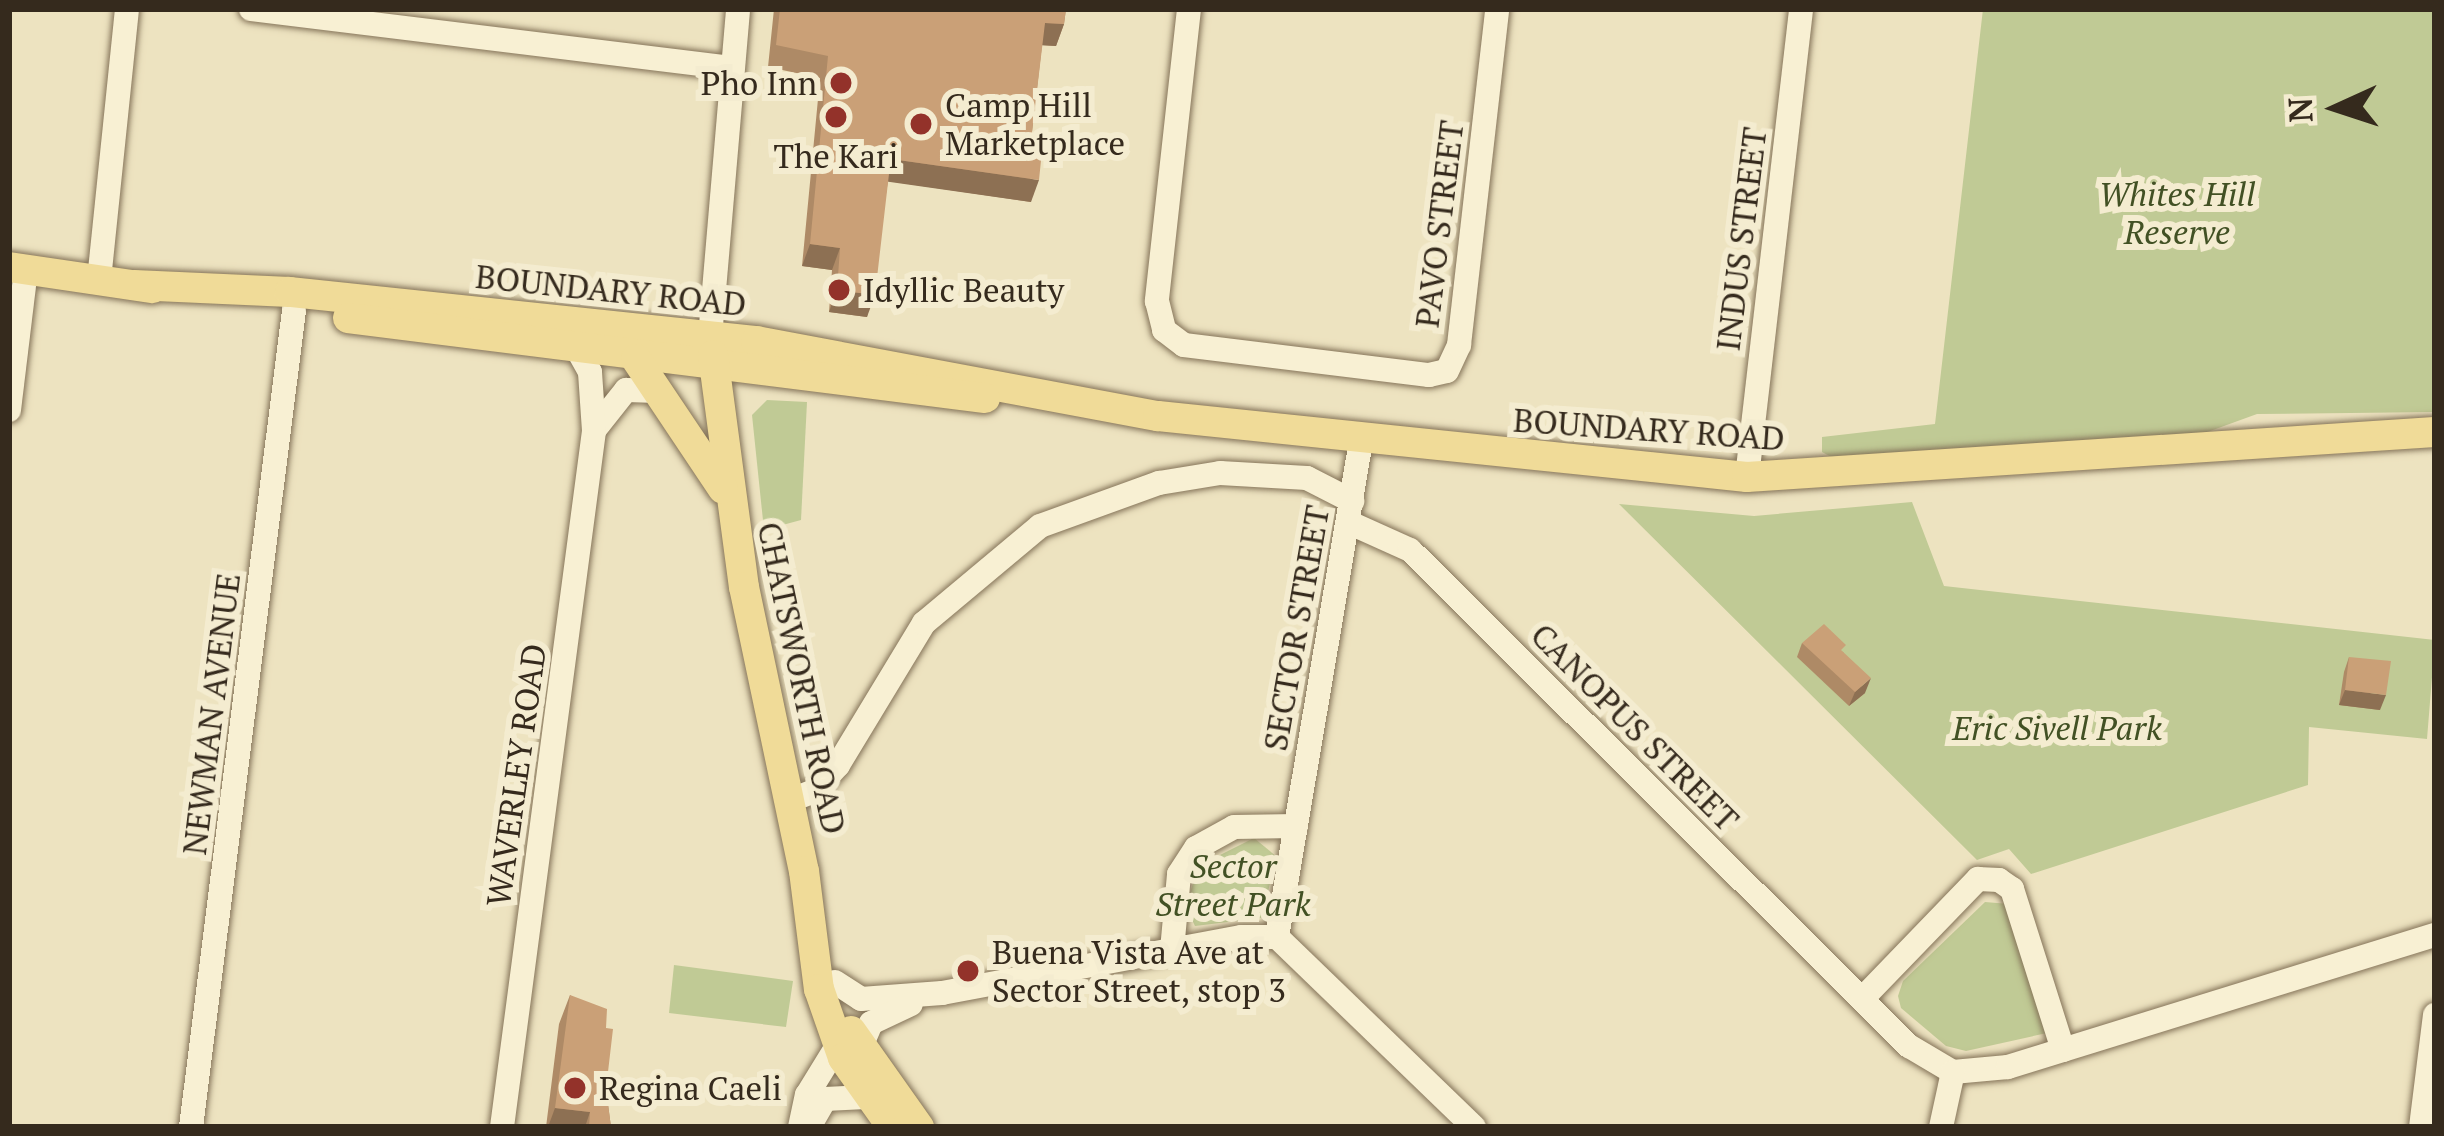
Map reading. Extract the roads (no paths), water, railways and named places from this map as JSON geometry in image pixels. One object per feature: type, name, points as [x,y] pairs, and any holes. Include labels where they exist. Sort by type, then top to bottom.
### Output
[{"type":"main road","name":"BOUNDARY ROAD","points":[[18,268],[715,369],[1075,402],[1361,441],[1747,477],[2435,432]]},
{"type":"main road","name":"BOUNDARY ROAD","points":[[134,285],[290,292],[710,337],[966,376],[1075,402]]},
{"type":"main road","name":"CHATSWORTH ROAD","points":[[710,337],[729,500],[804,871],[849,1047],[919,1127]]},
{"type":"main road","name":"CHATSWORTH ROAD","points":[[636,359],[729,500]]},
{"type":"main road","name":"CHATSWORTH ROAD","points":[[804,871],[810,945],[866,1097],[892,1127]]},
{"type":"street","points":[[99,280],[127,9]]},
{"type":"street","points":[[251,9],[731,68]]},
{"type":"street","points":[[710,337],[738,9]]},
{"type":"street","name":"PAVO STREET","points":[[1189,9],[1160,262],[1164,331],[1184,345],[1447,371],[1459,345],[1497,9]]},
{"type":"street","name":"INDUS STREET","points":[[1747,477],[1801,9]]},
{"type":"street","points":[[9,410],[18,268]]},
{"type":"street","name":"NEWMAN AVENUE","points":[[191,1127],[294,310]]},
{"type":"street","name":"WAVERLEY ROAD","points":[[502,1127],[594,431],[590,372],[579,352]]},
{"type":"street","points":[[594,431],[611,400],[626,391],[658,391]]},
{"type":"street","name":"SECTOR STREET","points":[[1277,937],[1361,441]]},
{"type":"street","name":"CANOPUS STREET","points":[[791,800],[814,791],[838,765],[924,623],[1040,526],[1127,492],[1220,473],[1307,478],[1410,550],[1909,1046],[1953,1072]]},
{"type":"street","points":[[1172,950],[1180,874],[1196,848],[1234,827],[1296,826]]},
{"type":"street","points":[[1862,999],[1978,879],[1999,880],[2012,889],[2063,1050]]},
{"type":"street","points":[[1941,1127],[1953,1072],[2008,1067],[2435,935]]},
{"type":"street","points":[[835,982],[860,999],[942,993],[1172,950],[1277,937],[1474,1127]]},
{"type":"street","points":[[805,1127],[807,1095],[874,1020],[942,993]]},
{"type":"street","points":[[2421,1127],[2435,1016]]},
{"type":"street","points":[[805,1127],[828,1097],[866,1097]]},
{"type":"place","name":"Pho Inn","points":[[841,83]]},
{"type":"place","name":"The Kari","points":[[836,117]]},
{"type":"place","name":"Camp Hill Marketplace","points":[[921,124]]},
{"type":"place","name":"Idyllic Beauty","points":[[839,290]]},
{"type":"place","name":"Buena Vista Ave at Sector Street, stop 3","points":[[968,971]]},
{"type":"place","name":"Regina Caeli","points":[[575,1088]]},
{"type":"park label","name":"Whites Hill Reserve","points":[[2177,213]]},
{"type":"park label","name":"Eric Sivell Park","points":[[2057,728]]},
{"type":"park label","name":"Sector Street Park","points":[[1233,885]]}]
